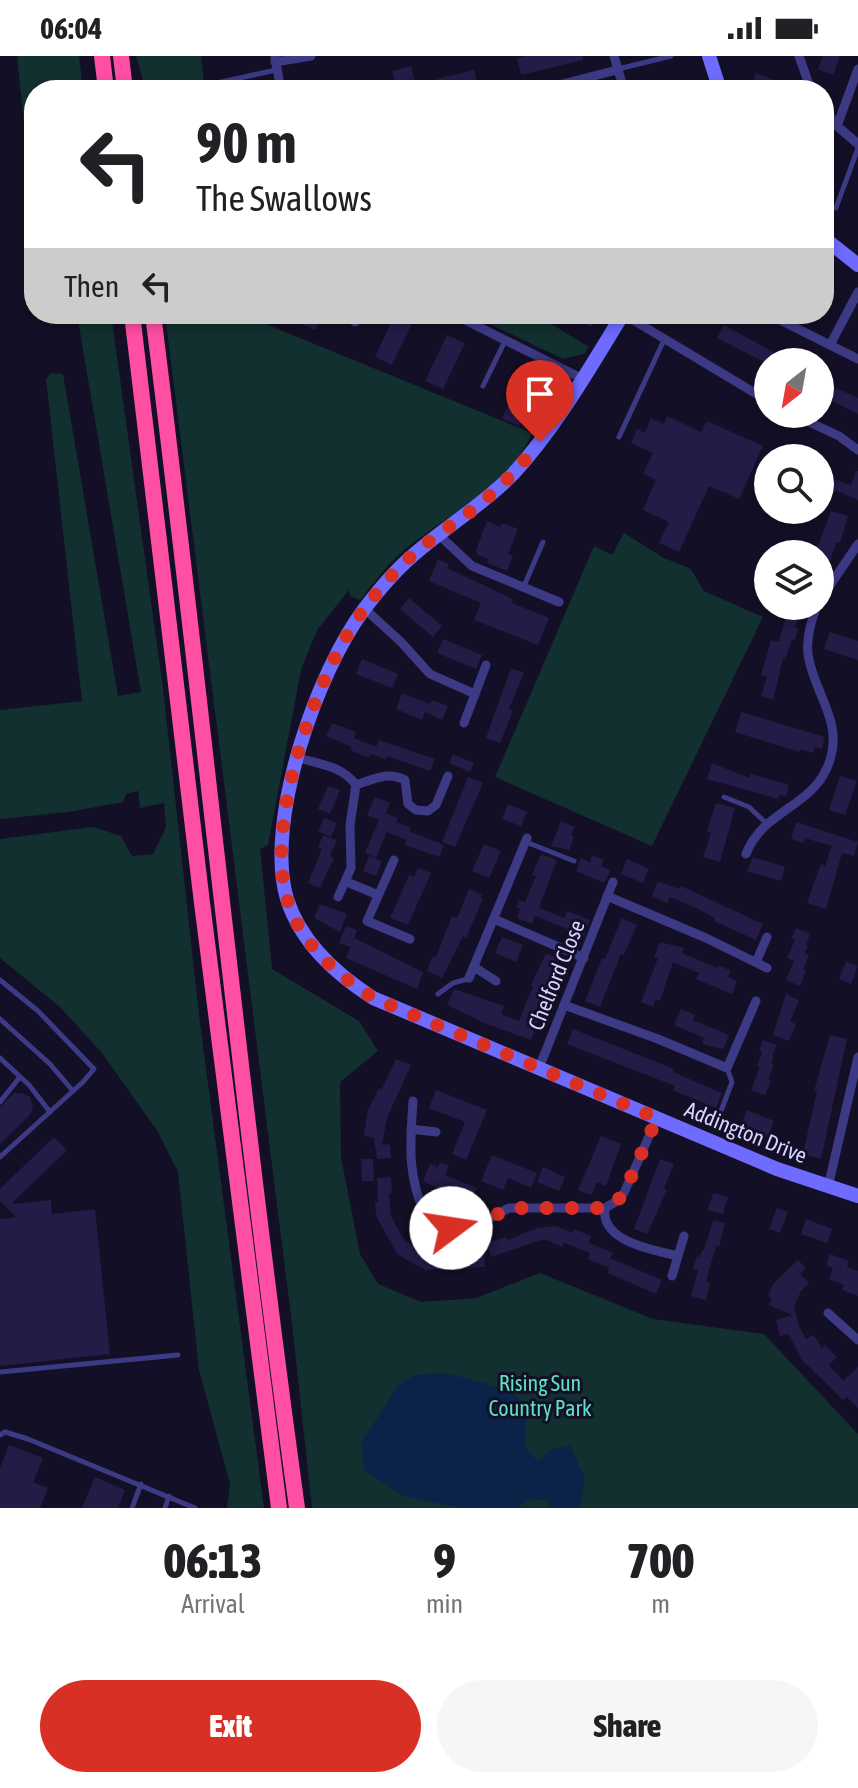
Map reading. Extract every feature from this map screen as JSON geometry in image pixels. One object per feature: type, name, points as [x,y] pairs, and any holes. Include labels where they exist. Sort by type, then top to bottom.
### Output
[{"type":"highway","points":[[102,56],[105,80]]},
{"type":"highway","points":[[121,56],[124,80]]},
{"type":"highway","points":[[133,324],[279,1508]]},
{"type":"highway","points":[[154,324],[184,561],[216,861],[297,1508]]},
{"type":"street","points":[[275,63],[311,56]]},
{"type":"street","points":[[614,56],[620,80]]},
{"type":"street","points":[[709,56],[717,80]]},
{"type":"street","points":[[799,56],[807,80]]},
{"type":"street","points":[[837,126],[858,69]]},
{"type":"street","points":[[578,80],[617,70]]},
{"type":"street","points":[[834,122],[858,146]]},
{"type":"street","points":[[834,246],[858,265]]},
{"type":"street","points":[[830,345],[858,292]]},
{"type":"street","points":[[472,324],[583,379]]},
{"type":"street","name":"Addington Drive","points":[[617,324],[540,442],[513,474],[480,504],[409,559],[365,609],[327,672],[298,758],[282,836],[281,868],[288,900],[299,927],[323,960],[344,979],[373,998],[777,1169],[858,1196]]},
{"type":"street","points":[[640,324],[754,393]]},
{"type":"street","points":[[788,324],[858,359]]},
{"type":"street","points":[[822,428],[858,450]]},
{"type":"street","points":[[439,535],[472,566],[559,602]]},
{"type":"street","points":[[834,579],[858,544]]},
{"type":"street","points":[[847,560],[858,567]]},
{"type":"street","points":[[365,609],[430,674],[475,694]]},
{"type":"street","points":[[746,854],[754,837],[766,823],[807,798],[822,779],[831,759],[833,728],[808,652],[812,620]]},
{"type":"street","points":[[464,723],[486,665]]},
{"type":"street","points":[[298,758],[335,767],[348,774],[356,785],[350,825],[351,868],[338,897]]},
{"type":"street","points":[[356,785],[385,775],[395,775],[405,780],[408,804],[416,810],[428,811],[436,805],[448,776]]},
{"type":"street","points":[[469,978],[526,840]]},
{"type":"street","points":[[394,860],[367,921],[410,939]]},
{"type":"street","points":[[347,882],[378,895]]},
{"type":"street","name":"Chelford Close","points":[[539,1068],[613,882]]},
{"type":"street","points":[[607,896],[767,968]]},
{"type":"street","points":[[494,919],[584,958]]},
{"type":"street","points":[[756,962],[767,937]]},
{"type":"street","points":[[474,967],[496,981]]},
{"type":"street","points":[[564,1005],[727,1068],[756,1001]]},
{"type":"street","points":[[828,1187],[854,1095],[858,1057]]},
{"type":"street","points":[[413,1101],[410,1146],[414,1190],[426,1217],[451,1228],[472,1228],[509,1208],[605,1208],[624,1193],[657,1118]]},
{"type":"street","points":[[411,1129],[436,1132]]},
{"type":"street","points":[[605,1208],[604,1216],[610,1226],[626,1242],[678,1256]]},
{"type":"street","points":[[672,1276],[684,1236]]},
{"type":"street","points":[[828,1313],[858,1340]]},
{"type":"lane","points":[[617,70],[671,56]]},
{"type":"lane","points":[[223,80],[275,63]]},
{"type":"lane","points":[[836,208],[858,146]]},
{"type":"lane","points":[[619,437],[665,339]]},
{"type":"lane","points":[[483,386],[505,341]]},
{"type":"lane","points":[[524,587],[543,542]]},
{"type":"lane","points":[[724,797],[749,807],[766,823]]},
{"type":"lane","points":[[526,840],[574,861]]},
{"type":"lane","points":[[438,994],[453,983],[469,978]]},
{"type":"lane","points":[[0,980],[38,1011],[94,1069],[0,1157]]},
{"type":"lane","points":[[0,1019],[50,1064],[73,1091]]},
{"type":"lane","points":[[0,1058],[50,1112]]},
{"type":"lane","points":[[721,1111],[732,1082],[727,1068]]},
{"type":"lane","points":[[0,1102],[20,1077]]},
{"type":"lane","points":[[0,1372],[178,1355]]},
{"type":"lane","points":[[0,1435],[5,1432],[28,1439],[195,1508]]},
{"type":"lane","points":[[132,1508],[141,1484]]},
{"type":"lane","points":[[165,1508],[169,1496]]},
{"type":"green space","points":[[17,56],[79,56],[82,80],[24,80],[24,124]]},
{"type":"green space","points":[[136,56],[201,56],[204,80],[143,80]]},
{"type":"green space","points":[[79,324],[112,324],[163,688],[200,1023],[264,1508],[227,1508],[230,1484],[199,1370],[178,1172],[158,1132],[102,1053],[60,1007],[0,958],[0,839],[93,827],[121,836],[132,856],[153,854],[166,827],[164,803],[140,808],[138,791],[126,794],[123,802],[0,819],[0,710],[82,701],[46,379],[51,373],[63,374],[118,696],[141,692]]},
{"type":"green space","name":"Rising Sun Country Park","points":[[166,324],[265,324],[532,433],[522,452],[492,485],[401,553],[360,600],[350,596],[349,590],[317,630],[301,670],[268,845],[260,849],[272,969],[359,1021],[378,1051],[340,1082],[341,1157],[360,1254],[378,1284],[421,1302],[476,1298],[540,1273],[653,1319],[764,1334],[858,1434],[858,1508],[312,1508],[292,1324]]},
{"type":"green space","points":[[490,324],[551,324],[589,347],[584,354],[563,359]]},
{"type":"green space","points":[[624,533],[664,558],[691,569],[704,591],[754,613],[754,620],[762,620],[652,846],[495,777],[594,546],[612,555]]},
{"type":"water","points":[[446,1373],[509,1390],[526,1405],[525,1447],[538,1462],[551,1449],[570,1445],[585,1479],[580,1508],[552,1508],[547,1500],[528,1499],[518,1508],[461,1508],[403,1496],[364,1470],[361,1443],[399,1385],[414,1375]]},
{"type":"building","points":[[583,56],[583,60],[521,75],[517,58]]},
{"type":"building","points":[[823,56],[840,56],[833,75],[818,69]]},
{"type":"building","points":[[411,66],[414,80],[394,80],[392,71]]},
{"type":"building","points":[[474,70],[476,80],[436,80]]},
{"type":"building","points":[[756,73],[775,80],[754,80]]},
{"type":"building","points":[[302,324],[318,324],[315,330]]},
{"type":"building","points":[[390,324],[412,324],[392,365],[375,357]]},
{"type":"building","points":[[724,325],[767,348],[754,348],[754,357],[717,338]]},
{"type":"building","points":[[447,335],[465,343],[443,389],[425,381]]},
{"type":"building","points":[[524,373],[541,381],[519,426],[502,418]]},
{"type":"building","points":[[834,387],[858,398],[858,414],[834,402]]},
{"type":"building","points":[[667,416],[701,432],[707,421],[759,444],[754,444],[754,466],[739,499],[709,486],[679,552],[659,543],[669,522],[643,510],[656,480],[643,474],[653,453],[631,443],[637,429],[645,433],[651,418],[664,424]]},
{"type":"building","points":[[858,471],[858,500],[834,490],[834,479],[851,485]]},
{"type":"building","points":[[834,512],[848,516],[840,543],[836,542],[834,549],[834,540],[820,540],[826,524],[834,524]]},
{"type":"building","points":[[487,521],[500,527],[502,523],[518,529],[508,554],[513,556],[507,571],[487,563],[488,559],[478,555],[476,550]]},
{"type":"building","points":[[438,559],[449,564],[447,568],[513,599],[512,603],[549,618],[538,645],[474,620],[481,603],[429,581]]},
{"type":"building","points":[[409,598],[442,626],[433,637],[400,609]]},
{"type":"building","points":[[785,620],[798,620],[795,640],[792,639],[783,659],[773,700],[761,696],[767,677],[761,675],[771,640],[779,642]]},
{"type":"building","points":[[830,632],[858,641],[858,660],[824,649]]},
{"type":"building","points":[[443,639],[482,655],[476,669],[437,653]]},
{"type":"building","points":[[362,659],[398,674],[392,688],[356,674]]},
{"type":"building","points":[[511,668],[524,673],[509,709],[513,711],[500,743],[486,738]]},
{"type":"building","points":[[402,693],[430,704],[432,700],[448,706],[442,720],[425,712],[422,720],[396,709]]},
{"type":"building","points":[[741,712],[825,737],[822,749],[815,747],[813,753],[800,749],[799,752],[735,732]]},
{"type":"building","points":[[332,723],[356,732],[354,738],[376,747],[379,740],[435,759],[430,771],[387,756],[386,759],[370,754],[369,758],[350,750],[352,747],[326,736]]},
{"type":"building","points":[[453,754],[474,763],[470,772],[449,763]]},
{"type":"building","points":[[712,763],[749,778],[751,774],[789,785],[786,796],[780,794],[778,799],[707,779]]},
{"type":"building","points":[[840,776],[857,781],[845,815],[829,810]]},
{"type":"building","points":[[468,777],[483,783],[455,847],[442,842]]},
{"type":"building","points":[[328,786],[340,790],[330,814],[318,809]]},
{"type":"building","points":[[375,797],[390,803],[386,813],[398,818],[396,822],[411,828],[409,831],[444,845],[439,857],[405,845],[407,840],[387,832],[376,858],[365,853],[379,820],[367,815]]},
{"type":"building","points":[[716,803],[735,808],[720,862],[703,857]]},
{"type":"building","points":[[508,804],[527,812],[521,826],[502,819]]},
{"type":"building","points":[[324,818],[337,823],[331,837],[318,831]]},
{"type":"building","points":[[561,821],[575,827],[569,850],[551,846]]},
{"type":"building","points":[[796,822],[858,842],[854,856],[842,853],[826,909],[807,903],[821,864],[825,866],[832,846],[805,838],[804,843],[791,839]]},
{"type":"building","points":[[323,835],[337,840],[330,856],[334,858],[320,888],[308,883],[322,849],[318,848]]},
{"type":"building","points":[[484,844],[501,851],[489,878],[472,871]]},
{"type":"building","points":[[541,854],[557,860],[539,908],[565,918],[567,911],[590,920],[584,936],[535,916],[532,924],[517,918],[519,900],[525,902]]},
{"type":"building","points":[[592,855],[604,860],[601,866],[611,870],[604,883],[576,871],[581,858],[590,862]]},
{"type":"building","points":[[369,856],[382,861],[376,876],[363,871]]},
{"type":"building","points":[[753,857],[785,867],[781,881],[747,871]]},
{"type":"building","points":[[627,859],[649,869],[643,883],[621,874]]},
{"type":"building","points":[[418,868],[431,873],[408,925],[390,918],[409,875],[414,877]]},
{"type":"building","points":[[658,881],[679,889],[681,886],[763,924],[756,940],[714,921],[715,918],[694,907],[670,897],[667,903],[652,896]]},
{"type":"building","points":[[469,889],[482,895],[483,899],[466,938],[463,936],[442,978],[427,971],[433,956],[436,957],[452,916],[457,918]]},
{"type":"building","points":[[320,904],[347,914],[340,932],[314,918]]},
{"type":"building","points":[[622,918],[637,925],[624,955],[621,954],[600,1007],[585,1001]]},
{"type":"building","points":[[346,926],[357,930],[354,938],[423,972],[417,989],[346,958],[350,947],[339,943]]},
{"type":"building","points":[[796,928],[810,934],[805,953],[809,955],[803,969],[806,971],[800,986],[786,980],[794,961],[787,958],[795,940],[791,938]]},
{"type":"building","points":[[502,937],[523,945],[516,962],[495,953]]},
{"type":"building","points":[[660,942],[684,948],[682,953],[731,971],[728,977],[737,981],[732,994],[696,979],[699,973],[673,962],[660,1001],[656,999],[653,1007],[641,1002],[658,958],[654,957]]},
{"type":"building","points":[[546,953],[559,959],[531,1040],[447,1005],[454,989],[504,1006],[501,1014],[519,1021]]},
{"type":"building","points":[[846,961],[858,966],[851,984],[839,979]]},
{"type":"building","points":[[786,994],[799,1000],[790,1022],[796,1024],[789,1041],[773,1035]]},
{"type":"building","points":[[681,1009],[695,1015],[693,1020],[729,1035],[723,1049],[702,1044],[704,1038],[674,1025]]},
{"type":"building","points":[[573,1029],[674,1069],[673,1072],[722,1093],[716,1108],[673,1090],[675,1086],[567,1044]]},
{"type":"building","points":[[830,1035],[847,1039],[821,1159],[803,1154],[817,1091],[814,1091]]},
{"type":"building","points":[[763,1040],[777,1045],[768,1080],[771,1081],[765,1095],[751,1090],[760,1067],[757,1066]]},
{"type":"building","points":[[396,1059],[411,1065],[387,1118],[382,1145],[390,1144],[391,1158],[377,1159],[374,1138],[364,1136],[368,1110]]},
{"type":"building","points":[[436,1090],[487,1110],[466,1160],[452,1154],[465,1122],[429,1108]]},
{"type":"building","points":[[14,1093],[30,1097],[33,1106],[30,1115],[0,1144],[0,1107]]},
{"type":"building","points":[[747,1110],[774,1121],[768,1136],[741,1125]]},
{"type":"building","points":[[601,1136],[621,1144],[606,1186],[597,1182],[591,1195],[578,1190]]},
{"type":"building","points":[[54,1137],[67,1150],[11,1204],[51,1200],[52,1214],[95,1209],[110,1354],[0,1366],[0,1219],[16,1217],[0,1201],[0,1189]]},
{"type":"building","points":[[492,1155],[537,1173],[531,1188],[508,1178],[503,1190],[481,1181]]},
{"type":"building","points":[[361,1159],[373,1159],[374,1181],[362,1181]]},
{"type":"building","points":[[660,1159],[674,1164],[664,1188],[667,1190],[647,1234],[634,1229]]},
{"type":"building","points":[[440,1162],[449,1166],[445,1175],[477,1188],[470,1203],[423,1181],[430,1164],[438,1167]]},
{"type":"building","points":[[543,1167],[565,1177],[559,1191],[537,1182]]},
{"type":"building","points":[[391,1177],[391,1216],[404,1240],[429,1254],[484,1252],[485,1267],[425,1270],[397,1254],[376,1216],[377,1178]]},
{"type":"building","points":[[713,1193],[728,1197],[723,1214],[708,1210]]},
{"type":"building","points":[[777,1208],[788,1212],[780,1233],[769,1229]]},
{"type":"building","points":[[806,1219],[832,1229],[827,1243],[801,1234]]},
{"type":"building","points":[[713,1220],[725,1223],[706,1281],[710,1283],[706,1300],[691,1296],[698,1271],[693,1269],[697,1256],[700,1257],[704,1250]]},
{"type":"building","points":[[556,1226],[591,1236],[589,1243],[613,1253],[610,1258],[662,1280],[656,1294],[608,1273],[609,1268],[588,1259],[590,1253],[564,1243],[562,1247],[544,1239],[491,1257],[487,1243],[507,1237],[508,1240],[537,1228]]},
{"type":"building","points":[[830,1254],[849,1261],[847,1267],[858,1271],[858,1296],[842,1290],[844,1285],[829,1279],[833,1268],[826,1265]]},
{"type":"building","points":[[798,1260],[806,1268],[800,1274],[809,1283],[801,1291],[794,1307],[799,1326],[806,1339],[814,1335],[822,1349],[825,1345],[837,1357],[829,1365],[843,1381],[858,1367],[858,1408],[847,1397],[843,1400],[803,1361],[788,1334],[780,1336],[776,1320],[792,1315],[769,1305],[771,1298],[768,1296],[773,1284]]},
{"type":"building","points":[[9,1445],[43,1458],[33,1482],[48,1488],[40,1508],[0,1508],[0,1468]]},
{"type":"building","points":[[95,1477],[125,1490],[118,1508],[82,1508]]},
{"type":"route","points":[[451,1228],[472,1228],[509,1208],[605,1208],[624,1193],[657,1118],[373,998],[344,979],[323,960],[299,927],[288,900],[281,868],[282,836],[305,730],[314,702],[341,644],[365,609],[409,559],[490,496],[540,442]]}]
